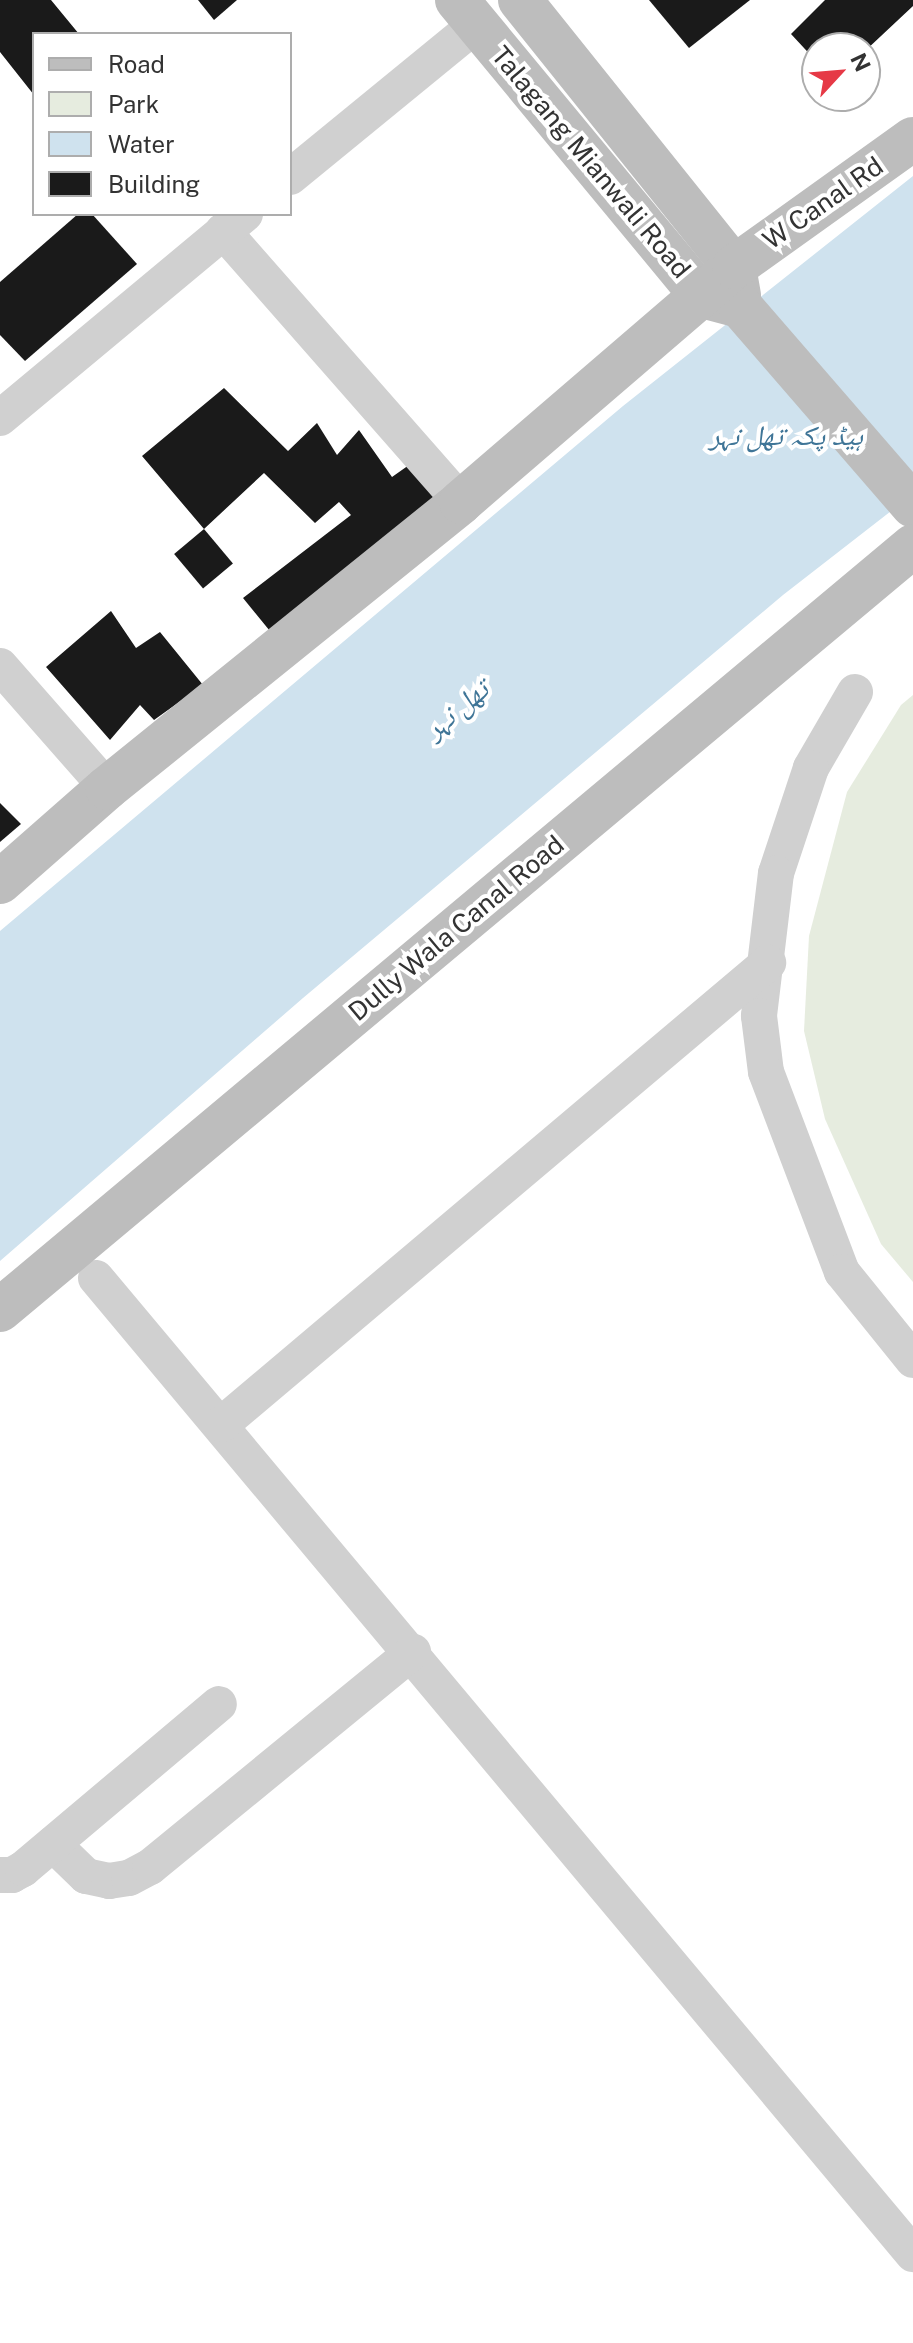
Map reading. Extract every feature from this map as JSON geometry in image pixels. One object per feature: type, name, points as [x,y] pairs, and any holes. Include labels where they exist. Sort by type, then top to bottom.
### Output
[{"type":"street","name":"Talagang Mianwali Road","points":[[520,0],[725,289]]},
{"type":"street","name":"Talagang Mianwali Road","points":[[467,12],[725,289]]},
{"type":"street","points":[[292,175],[467,12]]},
{"type":"street","name":"W Canal Rd","points":[[0,882],[107,788],[913,139]]},
{"type":"street","points":[[0,418],[234,223],[461,502]]},
{"type":"street","points":[[725,289],[912,519]]},
{"type":"street","name":"Dully Wala Canal Road","points":[[0,1310],[912,519]]},
{"type":"street","points":[[0,666],[107,788]]},
{"type":"street","points":[[855,692],[811,768],[776,873],[768,963],[759,1016],[766,1072],[842,1272],[913,1360]]},
{"type":"street","points":[[222,1424],[768,963]]},
{"type":"street","points":[[96,1278],[413,1652],[913,2254]]},
{"type":"street","points":[[53,1844],[71,1865],[97,1879],[129,1878],[150,1867],[413,1652]]},
{"type":"street","points":[[0,1875],[12,1875],[23,1869],[219,1704]]},
{"type":"green space","points":[[913,695],[913,1282],[881,1244],[825,1119],[804,1031],[809,936],[847,792],[901,705]]},
{"type":"water","name":"ہیڈ پکہ تھل نہر","points":[[913,176],[913,494],[783,595],[303,998],[0,1261],[0,931],[623,406]]},
{"type":"building","points":[[0,0],[51,0],[77,32],[32,32],[32,92],[0,52]]},
{"type":"building","points":[[198,0],[237,0],[214,20]]},
{"type":"building","points":[[649,0],[750,0],[689,48]]},
{"type":"building","points":[[825,0],[913,0],[913,6],[881,36],[881,32],[801,32],[801,45],[791,34]]},
{"type":"building","points":[[76,216],[94,216],[137,264],[25,361],[0,335],[0,282]]},
{"type":"building","points":[[224,388],[288,451],[317,423],[337,455],[359,430],[392,477],[409,465],[438,497],[274,636],[243,598],[351,515],[339,502],[315,523],[264,473],[204,529],[142,456]]},
{"type":"building","points":[[204,529],[233,563],[203,589],[174,554]]},
{"type":"building","points":[[111,611],[136,648],[160,632],[203,685],[154,720],[140,705],[110,740],[46,667]]},
{"type":"building","points":[[0,803],[21,824],[0,842]]},
{"type":"water label","name":"تھل نہر","points":[[456,709]]}]
